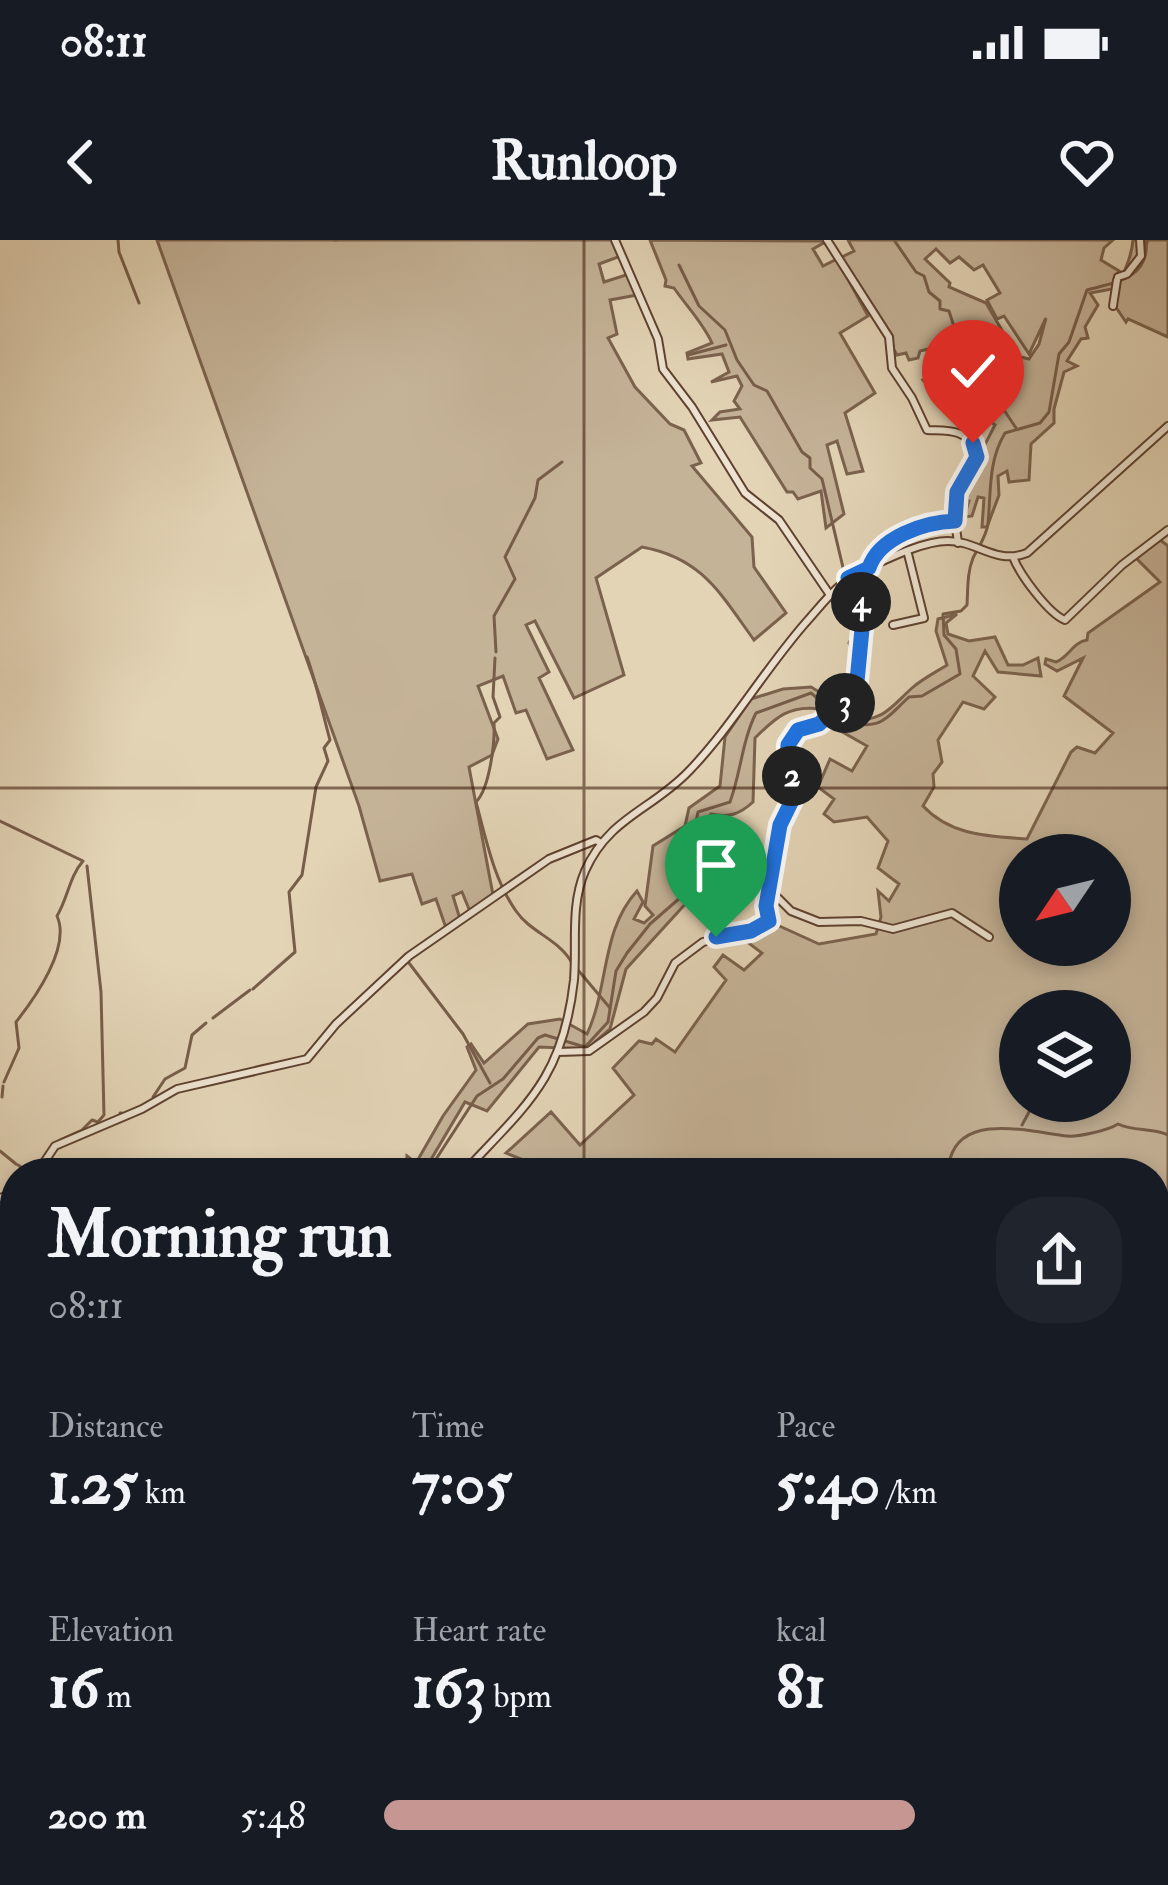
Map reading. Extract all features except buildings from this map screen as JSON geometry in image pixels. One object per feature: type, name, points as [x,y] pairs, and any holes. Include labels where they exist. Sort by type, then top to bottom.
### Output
[{"type":"street","points":[[615,240],[658,339],[663,369],[746,493],[779,520],[830,595]]},
{"type":"street","points":[[827,240],[889,337],[891,366],[927,430],[958,432],[977,450],[956,496],[958,543]]},
{"type":"street","points":[[1113,306],[1117,281],[1142,256],[1140,240]]},
{"type":"street","points":[[479,1158],[539,1090],[559,1049],[574,978],[578,894],[602,843],[626,817],[690,770],[765,670],[830,595],[848,578],[937,543],[958,543],[1013,557],[1042,542],[1168,426]]},
{"type":"street","points":[[869,568],[875,555],[912,529],[955,521]]},
{"type":"street","points":[[1013,557],[1025,580],[1055,616],[1065,620],[1168,530]]},
{"type":"street","points":[[892,625],[924,618],[908,553]]},
{"type":"street","points":[[559,1049],[589,1052],[644,1012],[675,963],[699,944],[751,931],[769,921],[768,894],[782,816],[801,782],[787,769],[788,745],[798,730],[819,724],[856,692],[863,605],[848,578]]},
{"type":"street","points":[[47,1158],[55,1146],[177,1089],[307,1059],[336,1024],[409,956],[561,854],[596,840],[602,843]]},
{"type":"street","points":[[768,894],[791,911],[819,922],[861,922],[893,929],[946,912],[989,937]]},
{"type":"shaded area","points":[[157,240],[614,240],[621,256],[599,264],[604,282],[629,274],[637,295],[610,300],[617,334],[608,338],[635,387],[670,424],[684,430],[701,463],[692,466],[752,537],[754,567],[786,613],[754,640],[695,569],[642,547],[596,578],[624,675],[574,698],[535,621],[526,625],[549,672],[539,678],[573,750],[547,759],[526,710],[516,713],[503,676],[478,686],[498,739],[492,755],[469,767],[493,895],[471,914],[462,892],[453,896],[460,919],[446,928],[436,899],[422,904],[412,874],[380,881],[359,806]]},
{"type":"shaded area","points":[[650,240],[827,241],[813,249],[823,266],[837,259],[868,316],[840,333],[875,393],[845,413],[863,471],[847,474],[837,441],[827,445],[844,514],[826,528],[821,491],[798,499],[787,492],[740,417],[712,420],[720,412],[740,409],[734,401],[742,386],[737,376],[711,382],[729,372],[722,354],[688,359],[687,353],[712,343],[674,288],[665,286]]},
{"type":"shaded area","points":[[848,240],[1113,240],[1104,248],[1101,260],[1119,271],[1112,289],[1090,293],[1098,305],[1085,327],[1088,338],[1081,339],[1067,361],[1077,366],[1064,372],[1054,423],[1031,444],[1029,480],[1009,482],[1007,471],[998,476],[999,495],[987,527],[982,527],[984,498],[978,497],[972,516],[964,517],[969,501],[958,497],[995,425],[974,408],[942,405],[923,380],[980,359],[972,338],[965,339],[968,347],[958,342],[920,351],[918,358],[909,360],[906,353],[897,355],[840,258],[854,251]],"holes":[[[936,249],[950,263],[959,257],[974,270],[983,265],[1000,293],[987,300],[997,319],[1004,316],[1029,354],[1046,318],[1029,359],[1017,356],[986,303],[949,287],[925,259]]]},
{"type":"shaded area","points":[[1133,240],[1144,250],[1148,240],[1168,240],[1168,337],[1126,322],[1113,303]]},
{"type":"shaded area","points":[[1159,539],[1168,546],[1168,1158],[518,1158],[506,1153],[551,1112],[580,1145],[634,1095],[613,1068],[639,1041],[652,1044],[656,1039],[675,1052],[726,980],[714,967],[723,955],[744,970],[762,953],[738,935],[775,924],[819,944],[876,934],[881,917],[878,891],[889,901],[899,884],[878,868],[888,841],[867,817],[834,822],[824,814],[834,799],[818,787],[830,759],[852,771],[867,746],[832,726],[820,709],[800,709],[784,714],[755,738],[753,802],[734,814],[711,814],[702,831],[701,857],[714,881],[699,889],[626,969],[610,1029],[587,1049],[539,1047],[487,1111],[465,1102],[432,1158],[419,1158],[476,1070],[467,1047],[471,1044],[484,1063],[528,1024],[560,1019],[587,1034],[625,906],[637,891],[643,902],[634,919],[644,923],[653,915],[645,906],[653,846],[685,826],[689,808],[720,786],[725,737],[751,699],[811,687],[852,720],[879,716],[947,665],[936,631],[938,619],[957,614],[946,623],[948,634],[969,641],[995,637],[1008,665],[1038,658],[1041,676],[998,672],[985,651],[973,676],[995,697],[984,709],[963,702],[938,740],[942,762],[923,806],[958,829],[999,836],[999,966],[1131,966],[1131,834],[1030,834],[1071,752],[1077,747],[1095,753],[1113,733],[1064,696],[1083,658],[1057,671],[1045,664],[1046,659],[1060,660],[1087,640],[1088,633],[1160,582],[1136,558]]},
{"type":"waterway","points":[[118,240],[139,303]]},
{"type":"waterway","points":[[894,240],[924,276],[940,309],[949,311],[955,330],[969,341],[982,377],[1016,428]]},
{"type":"waterway","points":[[437,1158],[477,1096],[503,1079],[538,1038],[545,1035],[585,1047],[608,1022],[616,971],[650,924],[681,897],[698,812],[730,802],[756,713],[811,693],[849,724],[870,724],[884,720],[909,697],[922,696],[960,674],[956,649],[944,635],[943,614],[967,605],[971,564],[988,524],[991,477],[1000,444],[1005,433],[1040,423],[1049,412],[1059,354],[1069,342],[1087,290],[1120,281],[1137,270],[1143,263],[1146,240]]},
{"type":"waterway","points":[[679,265],[699,306],[725,330],[737,360],[754,385],[767,391],[810,458],[810,468],[822,479],[845,576],[843,594],[860,611],[849,643],[854,657],[849,663],[856,671],[850,679],[854,690],[832,708]]},
{"type":"waterway","points":[[688,355],[726,345]]},
{"type":"waterway","points":[[496,652],[494,616],[515,579],[505,557],[535,498],[538,480],[562,462]]},
{"type":"waterway","points":[[253,989],[295,952],[289,892],[302,875],[316,787],[328,761],[324,748],[330,740],[307,657]]},
{"type":"waterway","points":[[495,658],[493,697],[500,717],[494,723],[488,776],[476,802],[491,859],[508,899],[522,919],[572,963]]},
{"type":"waterway","points":[[0,821],[83,861],[57,916],[55,957],[16,1022],[19,1048],[4,1082]]},
{"type":"waterway","points":[[60,1140],[104,1115],[101,992],[87,866]]},
{"type":"waterway","points":[[409,963],[463,1034],[490,1083]]},
{"type":"waterway","points":[[578,970],[610,1008]]},
{"type":"waterway","points":[[213,1018],[250,990]]},
{"type":"waterway","points":[[153,1097],[165,1079],[185,1068],[192,1035],[206,1023]]},
{"type":"waterway","points":[[2,1097],[3,1086]]},
{"type":"waterway","points":[[950,1158],[957,1144],[969,1135],[1001,1128],[1072,1136],[1118,1124],[1168,1135]]},
{"type":"waterway","points":[[0,1151],[9,1158]]},
{"type":"route","points":[[716,937],[751,931],[769,921],[766,906],[780,825],[801,782],[788,772],[788,745],[798,730],[819,724],[856,692],[864,608],[848,578],[869,568],[875,555],[912,529],[955,521],[957,492],[977,457],[973,443]]}]
